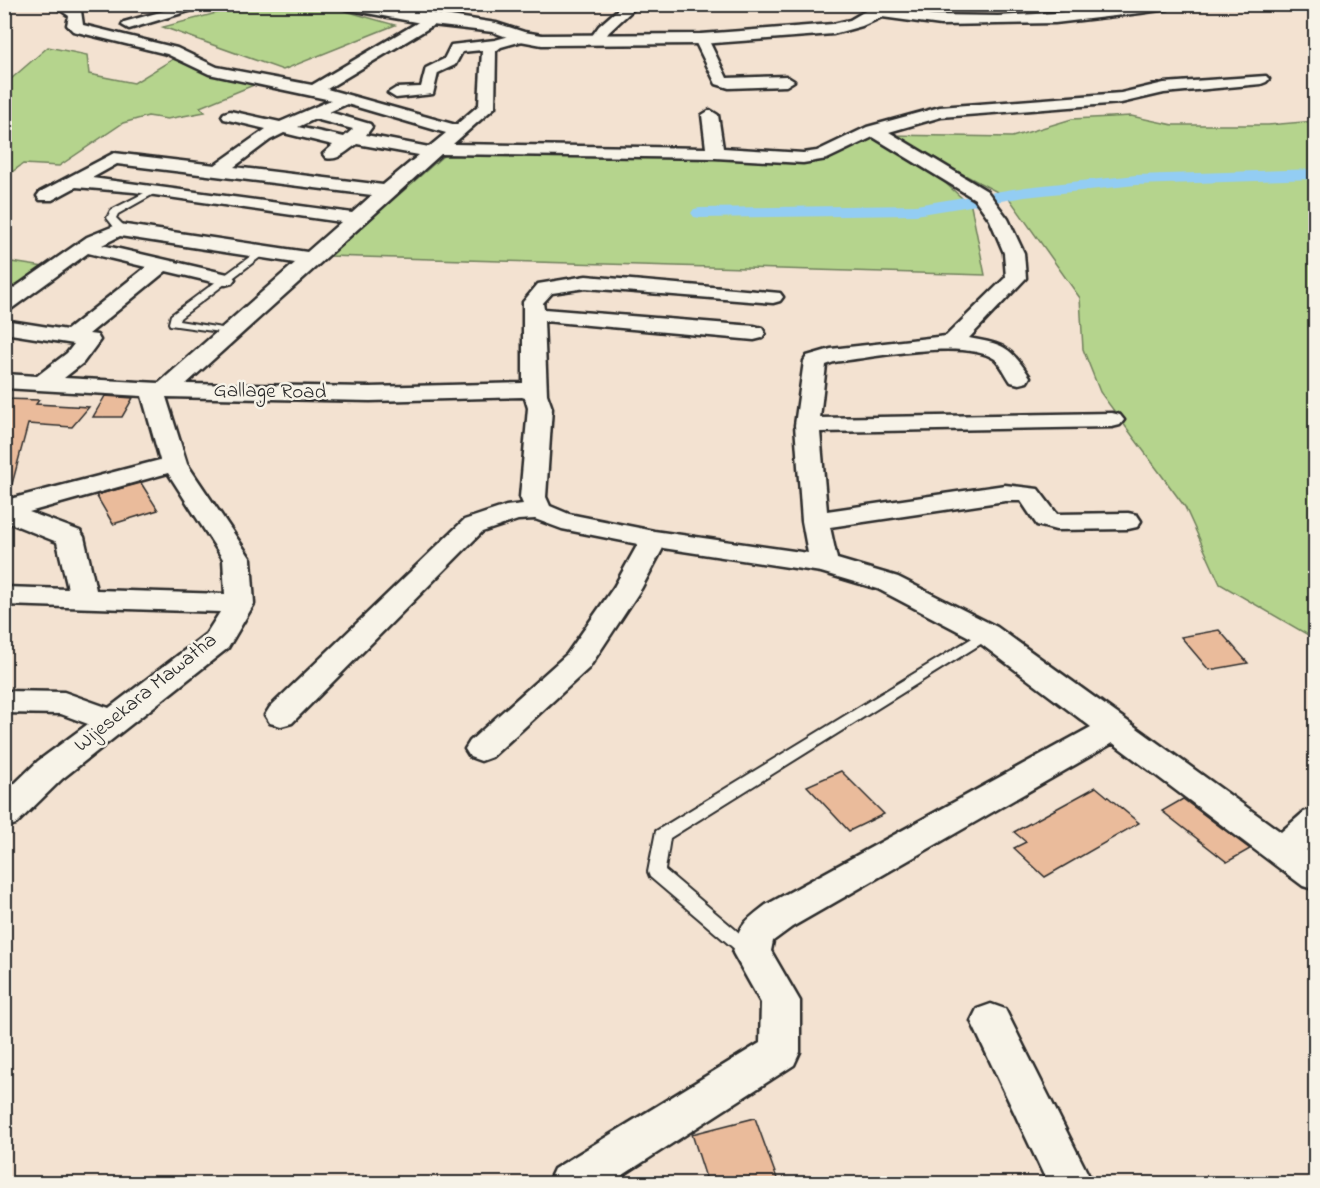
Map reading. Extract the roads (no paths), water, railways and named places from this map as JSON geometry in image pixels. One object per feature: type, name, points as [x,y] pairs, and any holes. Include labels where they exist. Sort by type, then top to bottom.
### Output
[{"type":"street","points":[[58,4],[76,14],[74,25],[78,28],[172,51],[214,71],[314,90],[459,131]]},
{"type":"street","points":[[129,25],[206,4]]},
{"type":"street","points":[[345,4],[432,20],[496,28],[521,37],[542,40],[701,39],[833,29],[856,23],[878,8],[940,20],[1024,20],[1087,16],[1168,4]]},
{"type":"street","points":[[596,40],[604,29],[633,4]]},
{"type":"street","points":[[314,90],[432,20]]},
{"type":"street","points":[[396,93],[428,91],[431,71],[450,62],[456,48],[496,44],[521,37]]},
{"type":"street","points":[[701,39],[721,81],[729,83],[786,81]]},
{"type":"street","points":[[4,596],[240,604],[237,559],[174,464],[158,390],[230,332],[387,191],[487,107],[489,50],[496,44]]},
{"type":"street","points":[[230,116],[349,140],[435,151],[715,153],[802,158],[821,155],[873,131],[940,112],[1121,98],[1164,88],[1261,79]]},
{"type":"street","points":[[220,170],[264,136],[345,99]]},
{"type":"street","points":[[312,113],[364,127],[332,154]]},
{"type":"street","points":[[710,115],[715,153]]},
{"type":"street","points":[[873,131],[887,137],[981,195],[999,219],[1014,253],[1016,278],[953,342]]},
{"type":"street","points":[[46,196],[114,158],[387,191]]},
{"type":"street","points":[[155,191],[192,166]]},
{"type":"street","points":[[72,181],[356,219]]},
{"type":"street","points":[[188,241],[236,204]]},
{"type":"street","points":[[280,224],[297,211]]},
{"type":"street","points":[[4,304],[111,231],[119,230],[188,241],[257,246],[311,259]]},
{"type":"street","points":[[86,247],[225,279]]},
{"type":"street","points":[[73,336],[161,265]]},
{"type":"street","points":[[539,511],[532,497],[540,408],[534,394],[533,302],[545,288],[586,282],[774,297]]},
{"type":"street","points":[[533,314],[754,333]]},
{"type":"street","points":[[4,326],[89,340],[75,358],[44,382]]},
{"type":"street","points":[[824,564],[815,521],[807,425],[815,361],[831,356],[953,342],[991,349],[1005,356],[1019,377]]},
{"type":"street","name":"Gallage Road","points":[[4,381],[158,390],[370,394],[524,390],[534,394]]},
{"type":"street","points":[[807,425],[1112,420]]},
{"type":"street","points":[[84,599],[70,537],[14,515],[19,504],[174,464]]},
{"type":"street","points":[[815,521],[1005,493],[1029,494],[1046,519],[1056,522],[1128,521]]},
{"type":"street","points":[[281,716],[473,526],[515,512],[539,511],[562,521],[654,539],[824,564],[888,583],[987,634],[1316,876]]},
{"type":"street","points":[[481,749],[578,661],[627,589],[654,539]]},
{"type":"street","name":"Wijesekara Mawatha","points":[[4,815],[50,770],[217,640],[240,604]]},
{"type":"street","points":[[4,702],[64,703],[111,721]]},
{"type":"street","points":[[569,1184],[780,1052],[781,1001],[752,953],[756,933],[779,916],[1114,728]]},
{"type":"street","points":[[1282,851],[1316,821]]},
{"type":"street","points":[[991,1021],[1071,1184]]},
{"type":"lane","points":[[119,230],[119,226],[111,218],[114,212],[155,191]]},
{"type":"lane","points":[[230,332],[174,323],[175,317],[225,279],[257,246]]},
{"type":"lane","points":[[752,953],[656,872],[662,835],[987,634]]},
{"type":"waterway","points":[[700,213],[916,210],[1025,192],[1136,180],[1316,174]]}]
